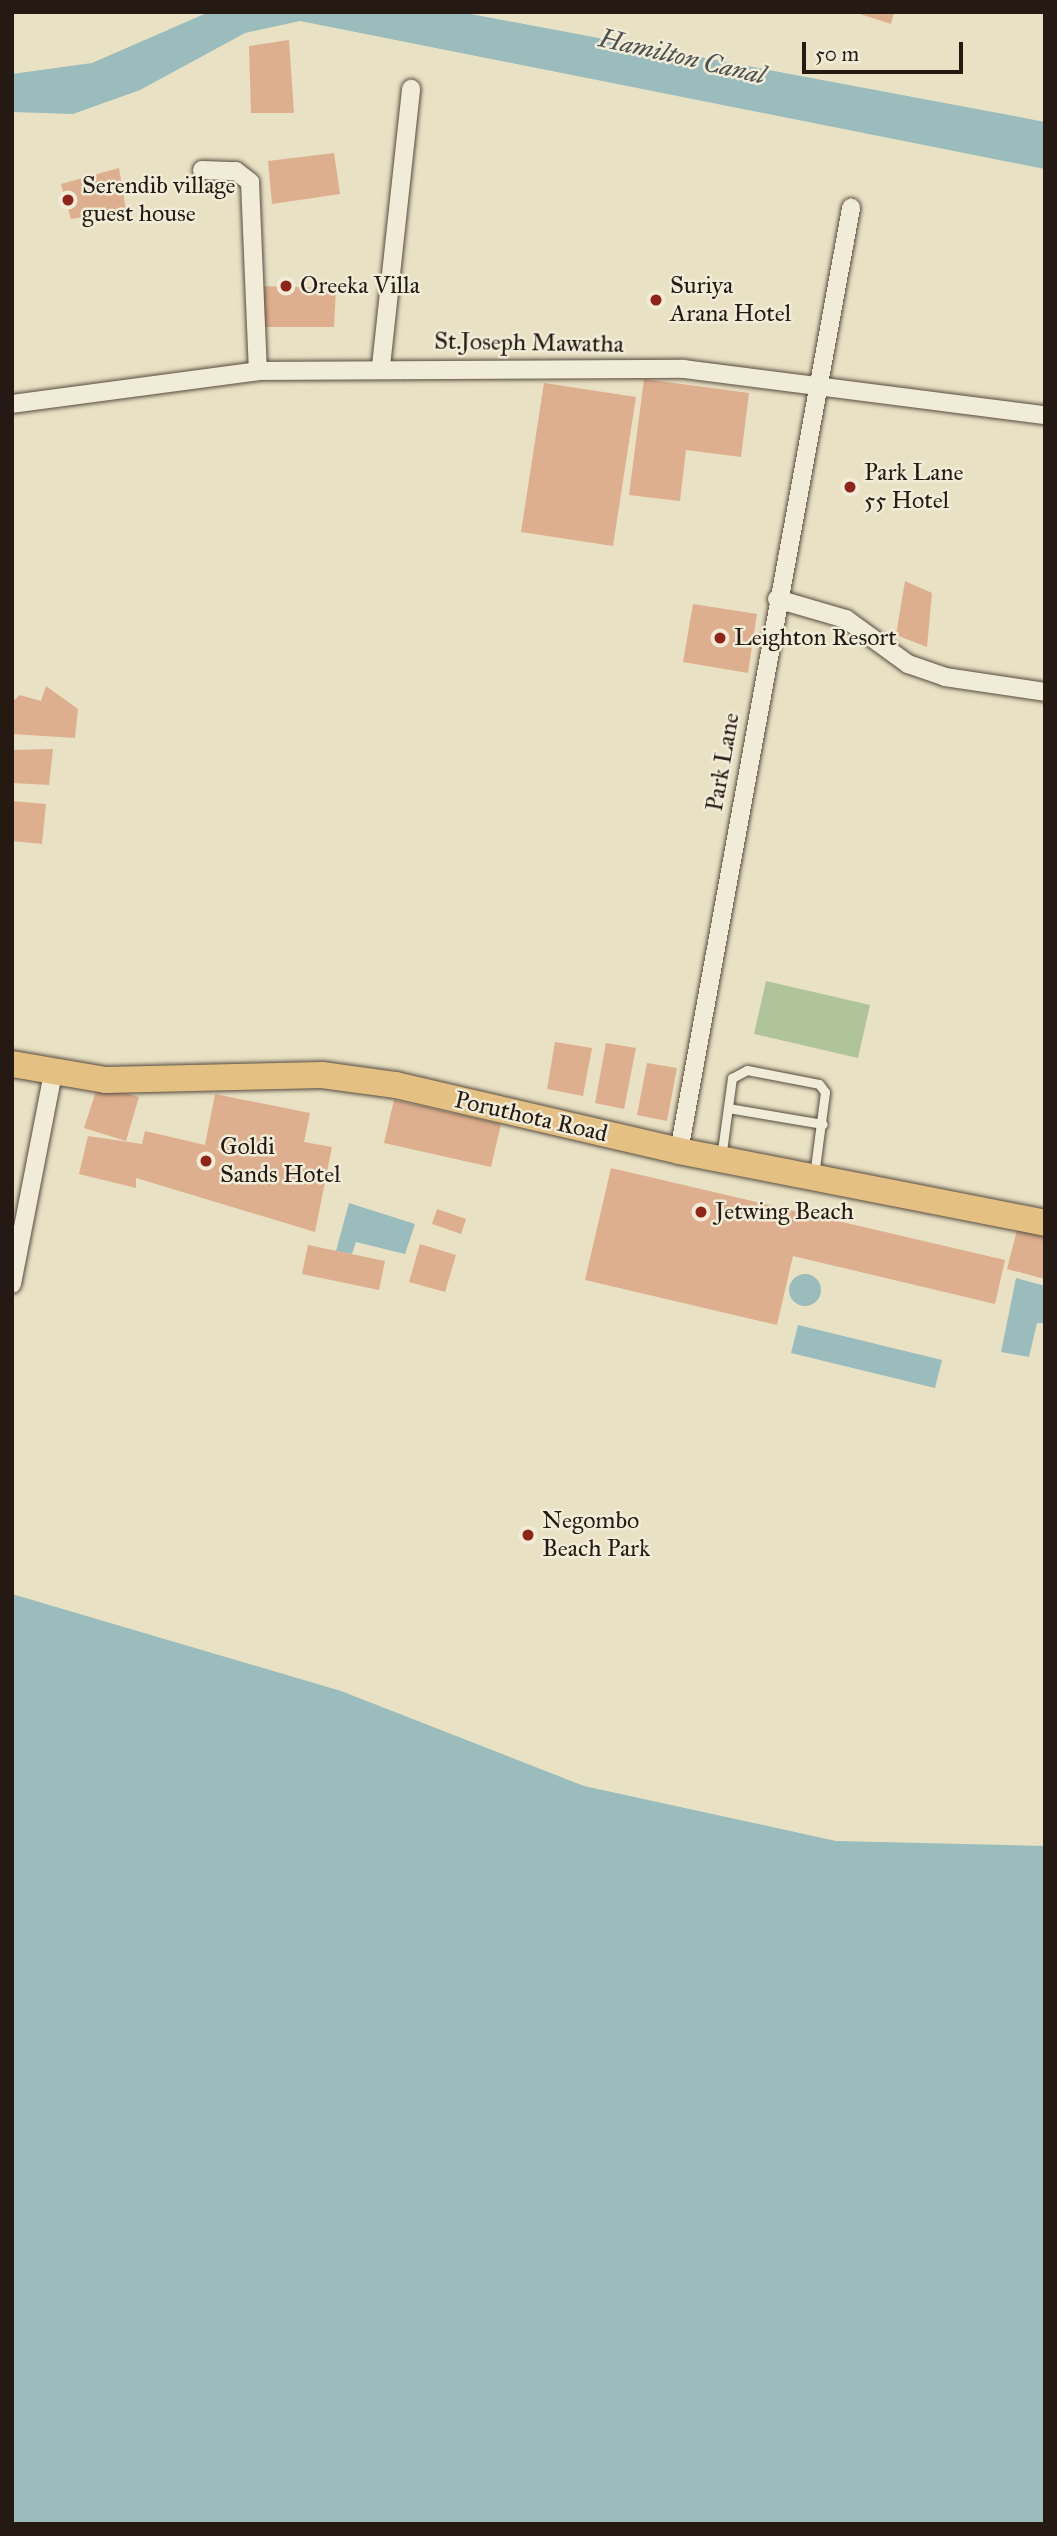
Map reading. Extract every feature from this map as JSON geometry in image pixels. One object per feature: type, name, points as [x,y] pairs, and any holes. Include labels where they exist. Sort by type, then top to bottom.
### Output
[{"type":"main road","name":"Poruthota Road","points":[[12,1064],[106,1080],[322,1075],[396,1085],[679,1152],[1045,1223]]},
{"type":"street","points":[[381,366],[411,89]]},
{"type":"street","points":[[202,170],[236,171],[250,182],[258,372]]},
{"type":"street","name":"Park Lane","points":[[679,1152],[816,381],[851,208]]},
{"type":"street","name":"St.Joseph Mawatha","points":[[12,404],[258,372],[381,366],[684,369],[816,381],[1045,415]]},
{"type":"street","points":[[777,598],[846,619],[908,664],[944,677],[1045,692]]},
{"type":"street","points":[[12,1284],[53,1073]]},
{"type":"lane","points":[[721,1160],[732,1078],[747,1070],[819,1084],[826,1100],[814,1178]]},
{"type":"lane","points":[[728,1108],[822,1124]]},
{"type":"green space","points":[[766,981],[870,1005],[858,1058],[754,1034]]},
{"type":"water","name":"Hamilton Canal","points":[[209,12],[460,12],[1045,122],[1045,169],[300,21],[245,33],[140,90],[73,114],[12,112],[12,74],[92,63]]},
{"type":"water","points":[[349,1203],[415,1224],[405,1254],[356,1242],[352,1254],[336,1251]]},
{"type":"water","points":[[805,1274],[816,1279],[821,1290],[816,1301],[805,1306],[794,1301],[789,1290],[794,1279]]},
{"type":"water","points":[[1016,1278],[1045,1286],[1045,1323],[1037,1323],[1029,1357],[1001,1352]]},
{"type":"water","points":[[798,1325],[942,1360],[935,1388],[791,1353]]},
{"type":"water","points":[[12,1594],[341,1691],[584,1786],[836,1841],[1045,1846],[1045,2524],[12,2524]]},
{"type":"building","points":[[854,12],[894,12],[891,24]]},
{"type":"building","points":[[289,40],[294,113],[251,113],[249,46]]},
{"type":"building","points":[[334,153],[340,194],[272,204],[268,161]]},
{"type":"building","points":[[119,168],[126,210],[71,219],[61,184]]},
{"type":"building","points":[[260,286],[336,288],[334,327],[259,327]]},
{"type":"building","points":[[644,379],[749,393],[741,457],[686,450],[680,501],[629,495]]},
{"type":"building","points":[[544,383],[636,397],[613,546],[521,532]]},
{"type":"building","points":[[905,581],[932,593],[927,647],[896,635]]},
{"type":"building","name":"Leighton Resort","points":[[693,604],[757,614],[748,673],[683,662]]},
{"type":"building","points":[[46,686],[78,709],[75,738],[12,734],[12,702],[20,695],[41,701]]},
{"type":"building","points":[[53,749],[49,785],[12,783],[12,750]]},
{"type":"building","points":[[12,801],[46,804],[42,844],[12,841]]},
{"type":"building","points":[[555,1042],[592,1048],[583,1096],[547,1089]]},
{"type":"building","points":[[606,1043],[636,1048],[624,1109],[595,1103]]},
{"type":"building","points":[[647,1063],[677,1068],[667,1121],[637,1115]]},
{"type":"building","points":[[98,1085],[139,1097],[126,1141],[84,1128]]},
{"type":"building","name":"Goldi Sands Hotel","points":[[215,1094],[310,1113],[304,1142],[332,1147],[315,1232],[136,1178],[136,1188],[79,1174],[88,1136],[142,1144],[145,1131],[205,1145]]},
{"type":"building","points":[[394,1100],[501,1124],[491,1167],[384,1143]]},
{"type":"building","name":"Jetwing Beach","points":[[611,1168],[1005,1260],[995,1304],[793,1256],[777,1325],[585,1280]]},
{"type":"building","points":[[437,1209],[466,1219],[461,1234],[432,1224]]},
{"type":"building","points":[[1017,1230],[1045,1237],[1045,1279],[1007,1269]]},
{"type":"building","points":[[420,1244],[456,1255],[445,1292],[409,1282]]},
{"type":"building","points":[[308,1245],[385,1261],[379,1290],[302,1274]]},
{"type":"place","name":"Serendib village guest house","points":[[68,200]]},
{"type":"place","name":"Oreeka Villa","points":[[286,286]]},
{"type":"place","name":"Suriya Arana Hotel","points":[[656,300]]},
{"type":"place","name":"Park Lane 55 Hotel","points":[[850,487]]},
{"type":"place","name":"Leighton Resort","points":[[720,638]]},
{"type":"place","name":"Goldi Sands Hotel","points":[[206,1161]]},
{"type":"place","name":"Jetwing Beach","points":[[701,1212]]},
{"type":"place","name":"Negombo Beach Park","points":[[528,1535]]}]
